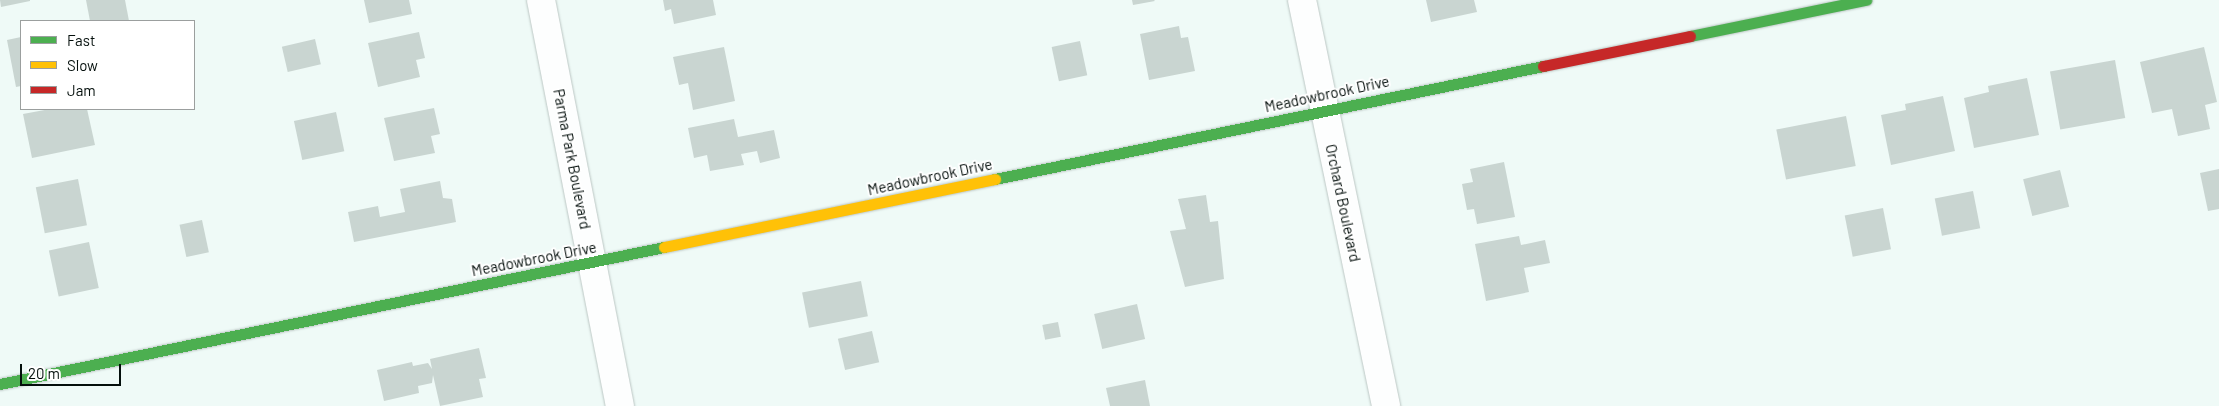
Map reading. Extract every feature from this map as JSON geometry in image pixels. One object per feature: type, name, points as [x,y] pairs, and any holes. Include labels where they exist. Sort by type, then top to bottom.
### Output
[{"type":"street","name":"Parma Park Boulevard","points":[[541,0],[620,406]]},
{"type":"street","name":"Orchard Boulevard","points":[[1302,0],[1323,110],[1386,406]]},
{"type":"street","name":"Meadowbrook Drive","points":[[0,384],[592,263],[1323,110],[1866,0]]},
{"type":"building","points":[[0,0],[30,0],[30,1],[1,7]]},
{"type":"building","points":[[86,0],[125,0],[129,20],[90,20]]},
{"type":"building","points":[[364,0],[409,0],[412,14],[369,23]]},
{"type":"building","points":[[663,0],[713,0],[716,15],[674,24],[671,9],[665,11]]},
{"type":"building","points":[[1132,0],[1154,0],[1155,1],[1133,5]]},
{"type":"building","points":[[1426,0],[1474,0],[1477,12],[1431,22]]},
{"type":"building","points":[[1179,26],[1181,38],[1188,37],[1195,71],[1149,80],[1140,34]]},
{"type":"building","points":[[419,32],[425,58],[416,60],[420,77],[378,87],[368,43]]},
{"type":"building","points":[[20,37],[20,86],[16,87],[7,40]]},
{"type":"building","points":[[315,39],[321,64],[288,72],[282,47]]},
{"type":"building","points":[[1080,41],[1087,75],[1059,81],[1052,47]]},
{"type":"building","points":[[724,47],[735,101],[693,110],[688,83],[679,85],[673,57]]},
{"type":"building","points":[[2204,47],[2217,102],[2205,105],[2210,129],[2178,136],[2172,109],[2152,113],[2140,62]]},
{"type":"building","points":[[2115,60],[2125,118],[2060,130],[2050,71]]},
{"type":"building","points":[[2027,78],[2039,135],[1974,148],[1964,98],[1989,92],[1988,86]]},
{"type":"building","points":[[1943,96],[1955,151],[1891,165],[1881,115],[1906,110],[1905,104]]},
{"type":"building","points":[[434,108],[440,134],[431,136],[435,153],[394,161],[384,118]]},
{"type":"building","points":[[45,110],[87,110],[95,145],[32,158],[23,114]]},
{"type":"building","points":[[336,112],[344,151],[302,160],[294,121]]},
{"type":"building","points":[[1846,116],[1856,166],[1786,180],[1776,130]]},
{"type":"building","points":[[734,119],[738,137],[774,130],[780,158],[760,163],[757,151],[741,154],[744,165],[710,171],[707,155],[694,158],[688,128]]},
{"type":"building","points":[[1504,162],[1515,217],[1477,224],[1474,209],[1467,210],[1462,184],[1473,182],[1470,169]]},
{"type":"building","points":[[2219,169],[2219,209],[2208,211],[2200,173]]},
{"type":"building","points":[[2060,170],[2069,207],[2032,216],[2023,179]]},
{"type":"building","points":[[78,179],[87,225],[45,233],[36,187]]},
{"type":"building","points":[[440,181],[443,198],[452,199],[456,222],[354,242],[348,212],[378,206],[380,217],[405,212],[400,189]]},
{"type":"building","points":[[1973,191],[1980,228],[1942,236],[1935,198]]},
{"type":"building","points":[[1206,195],[1210,222],[1218,221],[1224,279],[1185,287],[1170,231],[1186,229],[1178,199]]},
{"type":"building","points":[[1883,208],[1891,249],[1853,257],[1845,215]]},
{"type":"building","points":[[202,220],[209,252],[186,257],[180,225]]},
{"type":"building","points":[[1519,236],[1521,245],[1545,240],[1550,263],[1524,268],[1529,292],[1486,301],[1475,244]]},
{"type":"building","points":[[89,242],[99,288],[59,296],[49,251]]},
{"type":"building","points":[[861,281],[868,316],[809,328],[802,292]]},
{"type":"building","points":[[1137,304],[1145,339],[1102,349],[1094,314]]},
{"type":"building","points":[[1058,322],[1061,337],[1045,340],[1042,325]]},
{"type":"building","points":[[872,331],[879,362],[845,370],[838,339]]},
{"type":"building","points":[[479,348],[486,378],[479,379],[483,397],[440,406],[433,375],[432,383],[418,386],[419,393],[384,401],[377,370],[412,362],[413,366],[428,363],[432,369],[430,359]]},
{"type":"building","points":[[1145,380],[1150,406],[1110,406],[1106,388]]},
{"type":"traffic: fast","points":[[1690,36],[1866,0]]},
{"type":"traffic: fast","points":[[995,179],[1543,66]]},
{"type":"traffic: fast","points":[[0,384],[664,247]]},
{"type":"traffic: slow","points":[[664,247],[995,179]]},
{"type":"traffic: jam","points":[[1543,66],[1690,36]]}]
